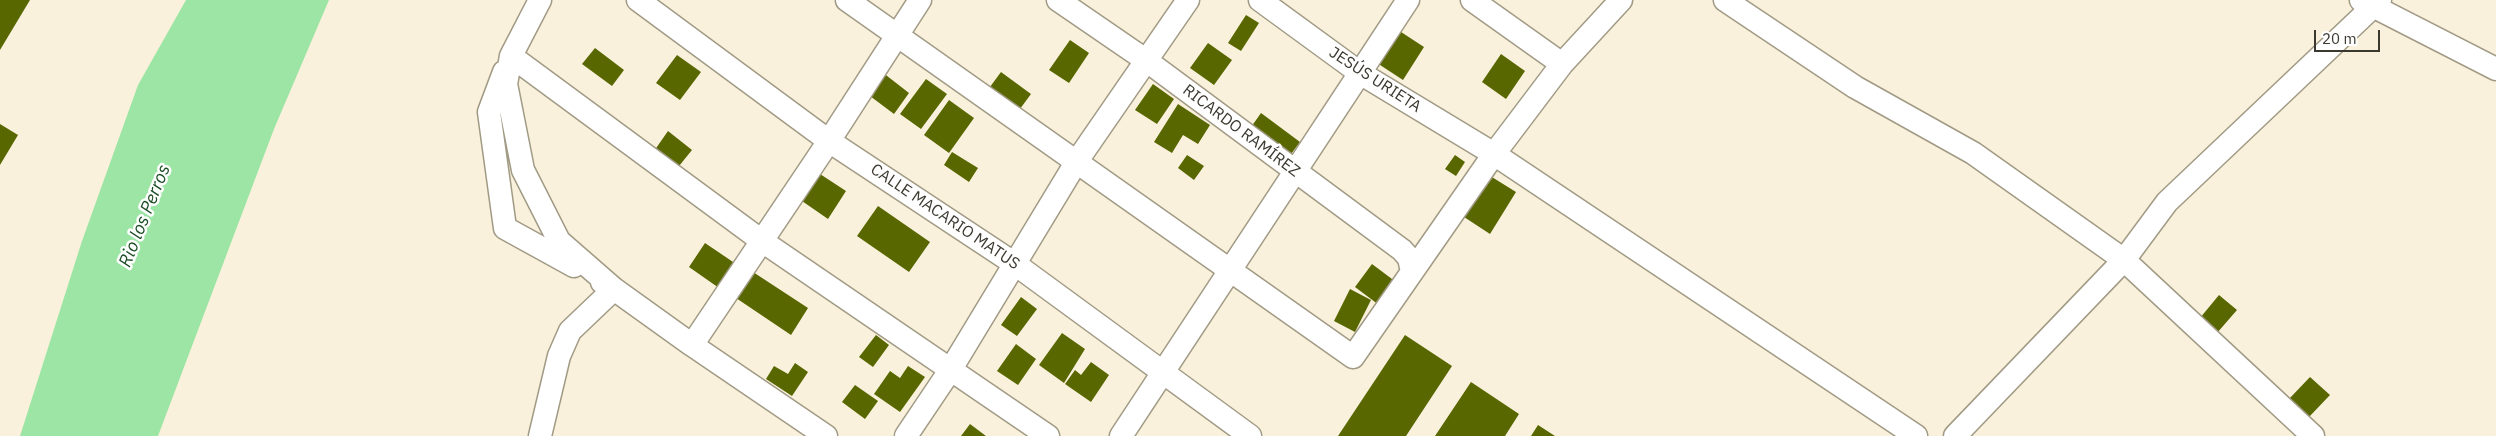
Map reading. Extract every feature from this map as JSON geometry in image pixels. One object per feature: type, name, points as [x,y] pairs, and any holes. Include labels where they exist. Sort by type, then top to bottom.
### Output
[{"type":"street","points":[[540,0],[511,56],[489,112],[505,228],[614,289]]},
{"type":"street","name":"CALLE MACARIO MATUS","points":[[638,0],[829,141],[1015,264],[1164,371],[1250,436]]},
{"type":"street","points":[[847,0],[1077,161],[1229,272],[1353,357],[1494,154],[1562,64],[1620,0]]},
{"type":"street","points":[[692,345],[829,141],[896,34],[920,0]]},
{"type":"street","name":"RICARDO RAMÍREZ","points":[[1058,0],[1147,61],[1402,250],[1409,258],[1412,272]]},
{"type":"street","points":[[906,436],[952,369],[1077,161],[1188,0]]},
{"type":"street","name":"JESÚS URIETA","points":[[1260,0],[1360,72],[1494,154],[1916,436]]},
{"type":"street","points":[[1121,436],[1408,0]]},
{"type":"street","points":[[1472,0],[1562,64]]},
{"type":"street","points":[[1725,0],[1855,87],[1973,153],[2124,260],[2313,436]]},
{"type":"street","points":[[1955,436],[2124,260],[2167,202],[2372,3],[2496,69]]},
{"type":"street","points":[[511,56],[762,241],[1048,436]]},
{"type":"street","points":[[511,56],[506,84],[523,170],[559,241],[614,289],[692,345],[826,436]]},
{"type":"street","points":[[540,436],[559,356],[570,331],[614,289]]},
{"type":"water","name":"Rio los Perros","points":[[186,0],[329,0],[274,129],[158,436],[20,436],[82,241],[138,85]]},
{"type":"building","points":[[0,0],[30,0],[0,50]]},
{"type":"building","points":[[1246,15],[1259,23],[1241,51],[1228,43]]},
{"type":"building","points":[[1398,30],[1424,47],[1403,80],[1377,63]]},
{"type":"building","points":[[1070,40],[1089,53],[1069,83],[1049,70]]},
{"type":"building","points":[[1208,43],[1232,60],[1214,85],[1190,68]]},
{"type":"building","points":[[595,48],[624,70],[612,86],[582,64]]},
{"type":"building","points":[[1501,54],[1525,71],[1506,99],[1482,82]]},
{"type":"building","points":[[677,55],[701,72],[680,100],[656,83]]},
{"type":"building","points":[[882,72],[909,93],[894,114],[866,93]]},
{"type":"building","points":[[1001,72],[1031,94],[1017,113],[987,91]]},
{"type":"building","points":[[926,79],[947,94],[921,129],[900,114]]},
{"type":"building","points":[[1153,84],[1174,99],[1157,124],[1135,110]]},
{"type":"building","points":[[949,100],[974,118],[949,153],[924,135]]},
{"type":"building","points":[[1178,104],[1210,125],[1198,144],[1183,135],[1172,153],[1154,142]]},
{"type":"building","points":[[1261,113],[1300,142],[1288,158],[1249,130]]},
{"type":"building","points":[[0,124],[18,135],[0,165]]},
{"type":"building","points":[[668,131],[692,150],[675,171],[652,154]]},
{"type":"building","points":[[952,152],[978,168],[969,182],[944,165]]},
{"type":"building","points":[[1187,155],[1204,166],[1194,180],[1178,168]]},
{"type":"building","points":[[1455,155],[1465,162],[1456,176],[1445,169]]},
{"type":"building","points":[[820,174],[846,191],[828,219],[802,201]]},
{"type":"building","points":[[1487,174],[1516,192],[1490,234],[1461,215]]},
{"type":"building","points":[[878,206],[930,242],[909,272],[857,236]]},
{"type":"building","points":[[705,243],[736,264],[719,288],[689,267]]},
{"type":"building","points":[[1372,264],[1396,282],[1379,305],[1355,287]]},
{"type":"building","points":[[753,272],[808,308],[791,335],[736,298]]},
{"type":"building","points":[[1350,289],[1371,300],[1355,332],[1334,321]]},
{"type":"building","points":[[2219,295],[2237,310],[2217,333],[2200,318]]},
{"type":"building","points":[[1021,297],[1037,309],[1017,336],[1001,325]]},
{"type":"building","points":[[1062,333],[1085,349],[1064,383],[1039,365]]},
{"type":"building","points":[[876,335],[889,345],[873,367],[859,357]]},
{"type":"building","points":[[1405,335],[1452,366],[1406,436],[1338,436]]},
{"type":"building","points":[[1016,344],[1036,359],[1018,385],[997,371]]},
{"type":"building","points":[[1091,362],[1109,375],[1091,402],[1065,384],[1075,370],[1081,375]]},
{"type":"building","points":[[795,363],[808,372],[792,396],[766,379],[774,366],[788,374]]},
{"type":"building","points":[[908,366],[925,377],[900,412],[874,394],[890,371],[900,378]]},
{"type":"building","points":[[2310,377],[2330,395],[2309,417],[2289,399]]},
{"type":"building","points":[[1471,382],[1519,414],[1505,436],[1435,436]]},
{"type":"building","points":[[855,385],[878,401],[865,419],[842,402]]},
{"type":"building","points":[[970,424],[986,436],[961,436]]},
{"type":"building","points":[[1538,425],[1555,436],[1531,436]]}]
